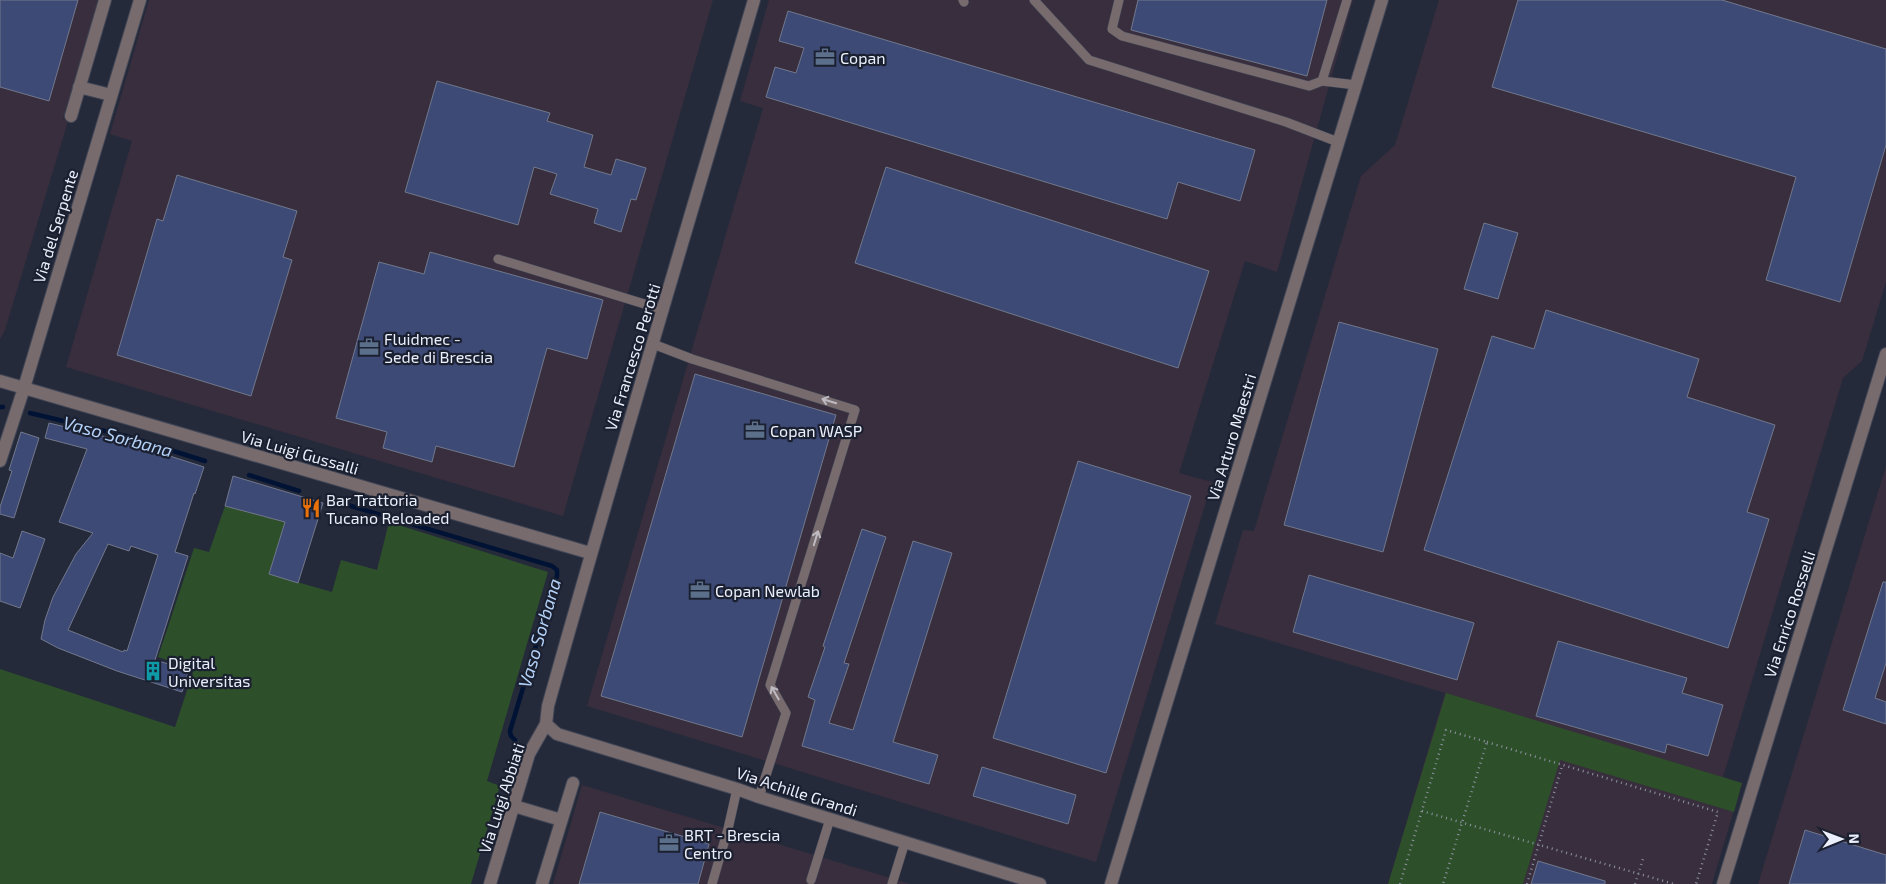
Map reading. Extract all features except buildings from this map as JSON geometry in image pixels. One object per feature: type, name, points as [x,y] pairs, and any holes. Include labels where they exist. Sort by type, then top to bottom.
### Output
[{"type":"street","points":[[71,116],[105,0]]},
{"type":"street","name":"Via del Serpente","points":[[0,461],[24,388],[140,0]]},
{"type":"street","name":"Via Francesco Perotti","points":[[546,724],[548,706],[590,553],[664,310],[754,0]]},
{"type":"street","name":"Via Arturo Maestri","points":[[1111,884],[1382,0]]},
{"type":"street","points":[[79,87],[111,95]]},
{"type":"street","name":"Via Enrico Rosselli","points":[[1723,884],[1886,354]]},
{"type":"street","name":"Via Luigi Gussalli","points":[[0,381],[590,553]]},
{"type":"street","name":"Via Achille Grandi","points":[[546,724],[557,734],[737,788],[759,797],[1040,884]]},
{"type":"street","name":"Via Luigi Abbiati","points":[[490,884],[529,754],[546,724]]},
{"type":"street","points":[[542,884],[573,783]]},
{"type":"street","points":[[514,806],[561,820]]},
{"type":"lane","points":[[1034,0],[1089,60],[1286,122],[1338,142]]},
{"type":"lane","points":[[1119,0],[1112,29],[1122,36],[1309,86],[1322,81],[1356,85]]},
{"type":"lane","points":[[1322,81],[1347,0]]},
{"type":"lane","points":[[498,259],[664,310]]},
{"type":"lane","points":[[653,344],[692,359],[855,410],[770,685],[786,713],[759,797]]},
{"type":"lane","points":[[712,884],[728,830],[737,788]]},
{"type":"lane","points":[[812,880],[830,819]]},
{"type":"lane","points":[[892,884],[905,842]]},
{"type":"path","points":[[1400,884],[1446,730],[1718,812],[1696,884]]},
{"type":"path","points":[[1443,884],[1486,742]]},
{"type":"path","points":[[1527,884],[1562,765]]},
{"type":"path","points":[[1422,811],[1674,884]]},
{"type":"path","points":[[1635,884],[1644,856]]},
{"type":"shaded area","points":[[0,0],[99,0],[63,119],[68,121],[5,330],[0,339]]},
{"type":"shaded area","points":[[149,0],[713,0],[563,516],[66,367],[132,141],[110,134]]},
{"type":"shaded area","points":[[769,0],[1353,0],[1277,272],[1245,261],[1179,473],[1212,482],[1096,862],[587,706],[763,108],[740,101]]},
{"type":"shaded area","points":[[1439,0],[1886,0],[1886,282],[1862,361],[1843,378],[1723,777],[1742,783],[1712,884],[1388,884],[1445,693],[1215,624],[1243,530],[1254,531],[1361,176],[1395,145]]},
{"type":"shaded area","points":[[1886,466],[1886,884],[1758,884]]},
{"type":"shaded area","name":"BRT - Brescia Centro","points":[[582,785],[910,884],[553,884]]},
{"type":"green space","points":[[225,506],[285,522],[269,574],[332,592],[341,560],[377,570],[389,522],[548,572],[487,781],[500,786],[471,884],[0,884],[0,669],[175,727],[194,669],[158,657],[194,548],[209,552]]},
{"type":"green space","points":[[1446,693],[1742,783],[1734,812],[1560,760],[1523,884],[1388,884]]},
{"type":"waterway","name":"Vaso Sorbana","points":[[30,413],[126,436],[205,461]]},
{"type":"waterway","name":"Vaso Sorbana","points":[[249,475],[299,491]]},
{"type":"waterway","name":"Vaso Sorbana","points":[[341,503],[552,566],[557,570],[557,576],[510,731],[511,736],[515,740]]},
{"type":"place","name":"Copan","points":[[825,57]]},
{"type":"place","name":"Fluidmec - Sede di Brescia","points":[[369,347]]},
{"type":"place","name":"Copan WASP","points":[[755,430]]},
{"type":"place","name":"Bar Trattoria Tucano Reloaded","points":[[311,508]]},
{"type":"place","name":"Copan Newlab","points":[[700,590]]},
{"type":"place","name":"Digital Universitas","points":[[153,671]]},
{"type":"place","name":"BRT - Brescia Centro","points":[[669,843]]}]
